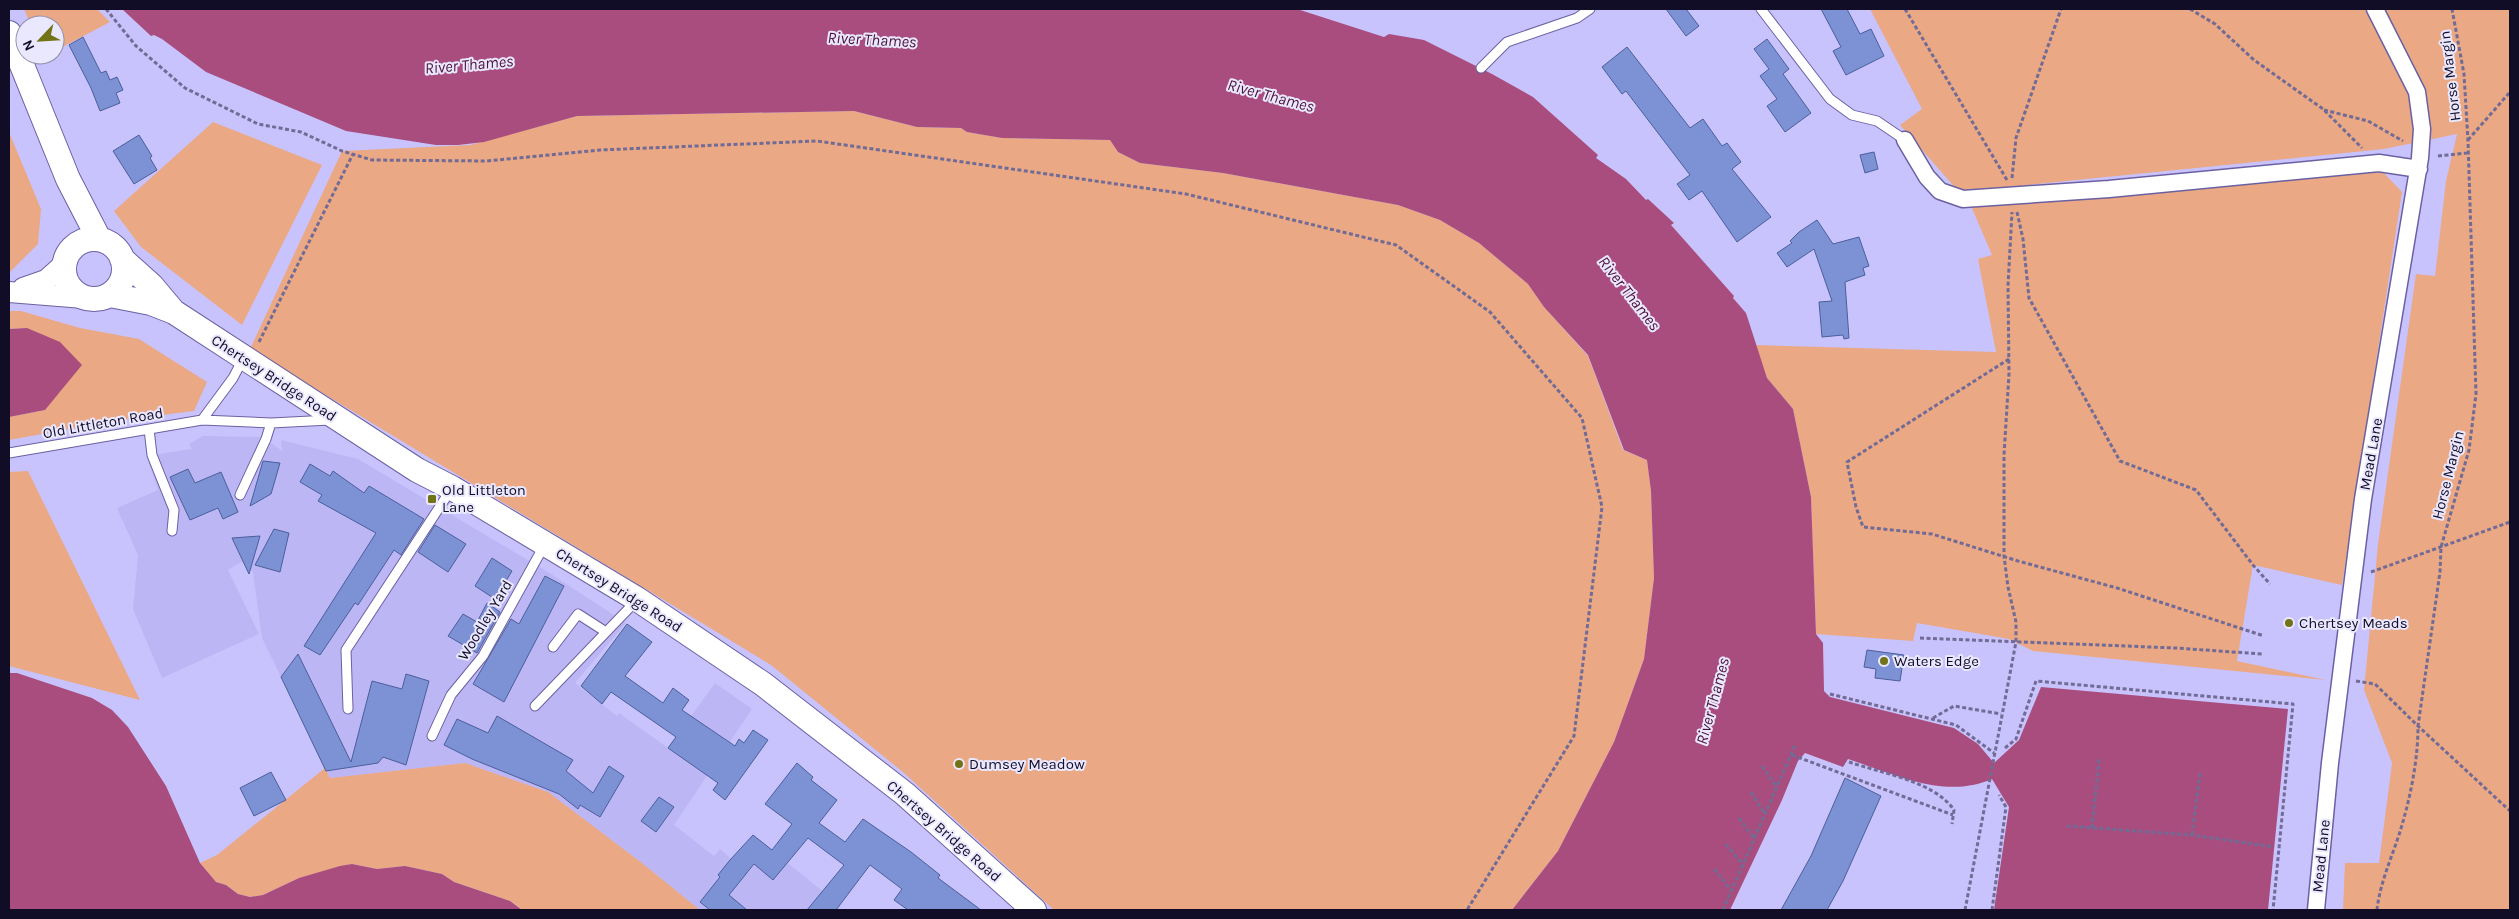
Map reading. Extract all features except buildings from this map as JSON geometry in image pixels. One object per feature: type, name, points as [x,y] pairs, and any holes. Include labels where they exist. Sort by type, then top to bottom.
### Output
[{"type":"main road","points":[[9,33],[68,179],[99,240]]},
{"type":"main road","points":[[68,179],[75,216],[70,255],[64,275],[68,284],[74,292],[84,298],[100,299],[110,295],[121,283],[124,273],[122,259],[109,243],[99,240],[83,241],[70,255]]},
{"type":"main road","name":"Chertsey Bridge Road","points":[[122,259],[152,286],[174,312]]},
{"type":"main road","name":"Chertsey Bridge Road","points":[[110,295],[151,302],[174,312],[243,359],[417,470],[452,488],[637,600],[763,684],[905,794],[1034,910]]},
{"type":"street","name":"Mead Lane","points":[[2316,910],[2341,678],[2363,499],[2420,158],[2422,129],[2417,92],[2375,9]]},
{"type":"street","points":[[1905,140],[1927,177],[1940,191],[1963,199],[2109,189],[2420,158]]},
{"type":"street","points":[[10,292],[46,280],[70,255]]},
{"type":"street","points":[[10,292],[84,298]]},
{"type":"lane","points":[[1481,68],[1508,42],[1577,18],[1590,9]]},
{"type":"lane","points":[[1761,9],[1830,100],[1852,115],[1877,121],[1905,140]]},
{"type":"lane","points":[[202,420],[233,378],[243,359]]},
{"type":"lane","name":"Old Littleton Road","points":[[9,453],[202,420],[271,422],[338,419]]},
{"type":"lane","points":[[240,495],[266,440],[271,422]]},
{"type":"lane","points":[[149,429],[152,455],[174,510],[172,531]]},
{"type":"lane","points":[[348,709],[346,650],[452,488]]},
{"type":"lane","name":"Woodley Yard","points":[[432,736],[451,695],[483,656],[545,544]]},
{"type":"lane","points":[[535,706],[637,600]]},
{"type":"lane","points":[[553,647],[578,614],[606,632]]},
{"type":"path","points":[[106,9],[136,46],[185,88],[258,124],[301,132],[372,160],[487,161],[600,150],[817,141],[1186,194],[1396,245],[1490,312],[1582,418],[1602,507],[1574,736],[1467,910]]},
{"type":"path","points":[[1905,9],[2011,186],[2016,138],[2058,18],[2059,9]]},
{"type":"path","points":[[2190,9],[2215,24],[2254,60],[2323,109],[2379,163]]},
{"type":"path","name":"Horse Margin","points":[[2377,910],[2379,896],[2402,824],[2418,747],[2418,726],[2440,572],[2441,548],[2469,450],[2476,394],[2464,74],[2452,9]]},
{"type":"path","points":[[2468,141],[2510,92]]},
{"type":"path","points":[[2323,109],[2368,121],[2403,141],[2420,158],[2467,153]]},
{"type":"path","points":[[262,335],[353,154]]},
{"type":"path","points":[[1965,910],[2016,642],[2016,622],[2008,587],[2004,556],[2004,455],[2009,359],[2008,286],[2013,196]]},
{"type":"path","points":[[2013,196],[2023,239],[2029,298],[2120,461],[2196,490],[2252,565],[2270,584]]},
{"type":"path","points":[[2009,359],[1847,462],[1856,507],[1863,527],[1932,534],[2117,588],[2264,636]]},
{"type":"path","points":[[2353,576],[2441,548],[2510,522]]},
{"type":"path","points":[[1920,638],[2176,648],[2262,654]]},
{"type":"path","points":[[2341,678],[2375,684],[2510,811]]},
{"type":"path","points":[[2005,748],[2016,739],[2036,681],[2292,704],[2273,910]]},
{"type":"path","points":[[1830,694],[1956,725],[1993,755]]},
{"type":"path","points":[[1933,718],[1954,706],[2001,714]]},
{"type":"path","points":[[1723,910],[1778,788],[1796,743]]},
{"type":"path","points":[[1792,755],[1954,815]]},
{"type":"path","points":[[2092,828],[2099,759]]},
{"type":"path","points":[[1848,762],[1931,788],[1948,801],[1954,810],[1952,824]]},
{"type":"path","points":[[1762,766],[1778,788]]},
{"type":"path","points":[[2192,835],[2200,772]]},
{"type":"path","points":[[1751,792],[1766,814]]},
{"type":"path","points":[[1992,910],[2006,807],[1999,795]]},
{"type":"path","points":[[1739,818],[1755,839]]},
{"type":"path","points":[[2067,826],[2192,835],[2274,846]]},
{"type":"path","points":[[1726,844],[1743,865]]},
{"type":"path","points":[[1714,869],[1732,891]]},
{"type":"shaded area","points":[[24,9],[97,9],[110,22],[65,46],[65,15],[27,15]]},
{"type":"shaded area","points":[[1870,9],[2510,9],[2510,910],[2343,910],[2345,863],[2379,863],[2392,763],[2364,690],[2378,544],[2416,274],[2435,276],[2446,181],[2457,134],[2384,149],[1959,192],[1900,125],[1922,109]]},
{"type":"shaded area","points":[[854,111],[917,127],[961,128],[967,132],[1002,138],[1110,140],[1118,152],[1140,163],[1223,173],[1398,205],[1440,220],[1479,243],[1528,284],[1544,307],[1588,356],[1623,450],[1647,460],[1651,491],[1654,578],[1644,659],[1614,742],[1558,851],[1512,910],[1054,910],[904,773],[771,665],[250,349],[342,151],[470,145],[577,116]]},
{"type":"shaded area","points":[[213,122],[322,165],[242,325],[141,247],[114,211]]},
{"type":"shaded area","points":[[9,132],[41,209],[38,244],[9,273]]},
{"type":"shaded area","points":[[2383,172],[2402,192],[2342,585],[2253,565],[2237,661],[2326,680],[2033,651],[2009,639],[1917,623],[1913,641],[1816,634],[1811,497],[1793,409],[1767,378],[1755,345],[1996,352],[1978,259],[1992,255],[1971,206]]},
{"type":"shaded area","points":[[9,311],[21,311],[80,328],[139,339],[207,382],[194,411],[114,421],[9,440],[9,417],[45,410],[27,328],[9,329]]},
{"type":"shaded area","points":[[203,436],[263,437],[282,451],[281,440],[358,459],[548,572],[626,623],[575,683],[617,716],[619,713],[668,748],[715,683],[752,709],[674,825],[714,856],[720,849],[748,873],[769,848],[841,906],[837,910],[700,910],[642,863],[548,792],[465,763],[330,778],[262,638],[253,572],[243,561],[228,570],[259,634],[162,678],[133,609],[138,555],[117,508],[158,490],[146,456],[192,449],[189,444]]},
{"type":"shaded area","points":[[28,471],[140,700],[9,666],[9,472]]},
{"type":"shaded area","points":[[465,763],[548,792],[642,863],[700,910],[522,910],[510,901],[454,882],[442,874],[405,866],[377,869],[352,864],[299,878],[263,895],[250,897],[238,894],[226,885],[216,882],[200,863],[217,855],[325,768],[330,778]]},
{"type":"water","name":"River Thames","points":[[122,9],[1297,9],[1384,37],[1389,34],[1424,40],[1533,97],[1598,155],[1596,158],[1626,179],[1646,200],[1648,199],[1674,223],[1671,225],[1734,296],[1733,298],[1746,313],[1767,378],[1793,409],[1811,497],[1816,634],[1823,643],[1824,691],[1830,697],[1954,728],[1978,744],[1994,763],[2019,740],[2041,687],[2288,709],[2268,910],[1994,910],[2009,807],[1992,779],[1974,785],[1956,787],[1937,786],[1901,777],[1848,759],[1843,767],[1805,753],[1798,761],[1782,800],[1730,910],[1512,910],[1558,851],[1614,742],[1644,659],[1654,578],[1651,491],[1647,460],[1624,450],[1588,355],[1544,307],[1528,284],[1479,243],[1440,220],[1398,205],[1223,173],[1140,163],[1118,152],[1110,140],[1002,138],[967,132],[961,128],[917,127],[854,111],[577,116],[484,142],[458,145],[436,145],[346,131],[206,72],[162,39],[154,35],[151,36]]},
{"type":"water","points":[[27,328],[60,342],[82,365],[45,410],[9,417],[9,329]]},
{"type":"water","points":[[9,673],[17,673],[92,698],[112,710],[128,727],[166,786],[200,863],[216,882],[226,885],[238,894],[250,897],[263,895],[299,878],[340,866],[352,864],[377,869],[405,866],[442,874],[454,882],[510,901],[522,910],[9,910]]},
{"type":"place","name":"Old Littleton Lane","points":[[432,499]]},
{"type":"place","name":"Chertsey Meads","points":[[2289,623]]},
{"type":"place","name":"Waters Edge","points":[[1884,661]]},
{"type":"place","name":"Dumsey Meadow","points":[[959,764]]}]
